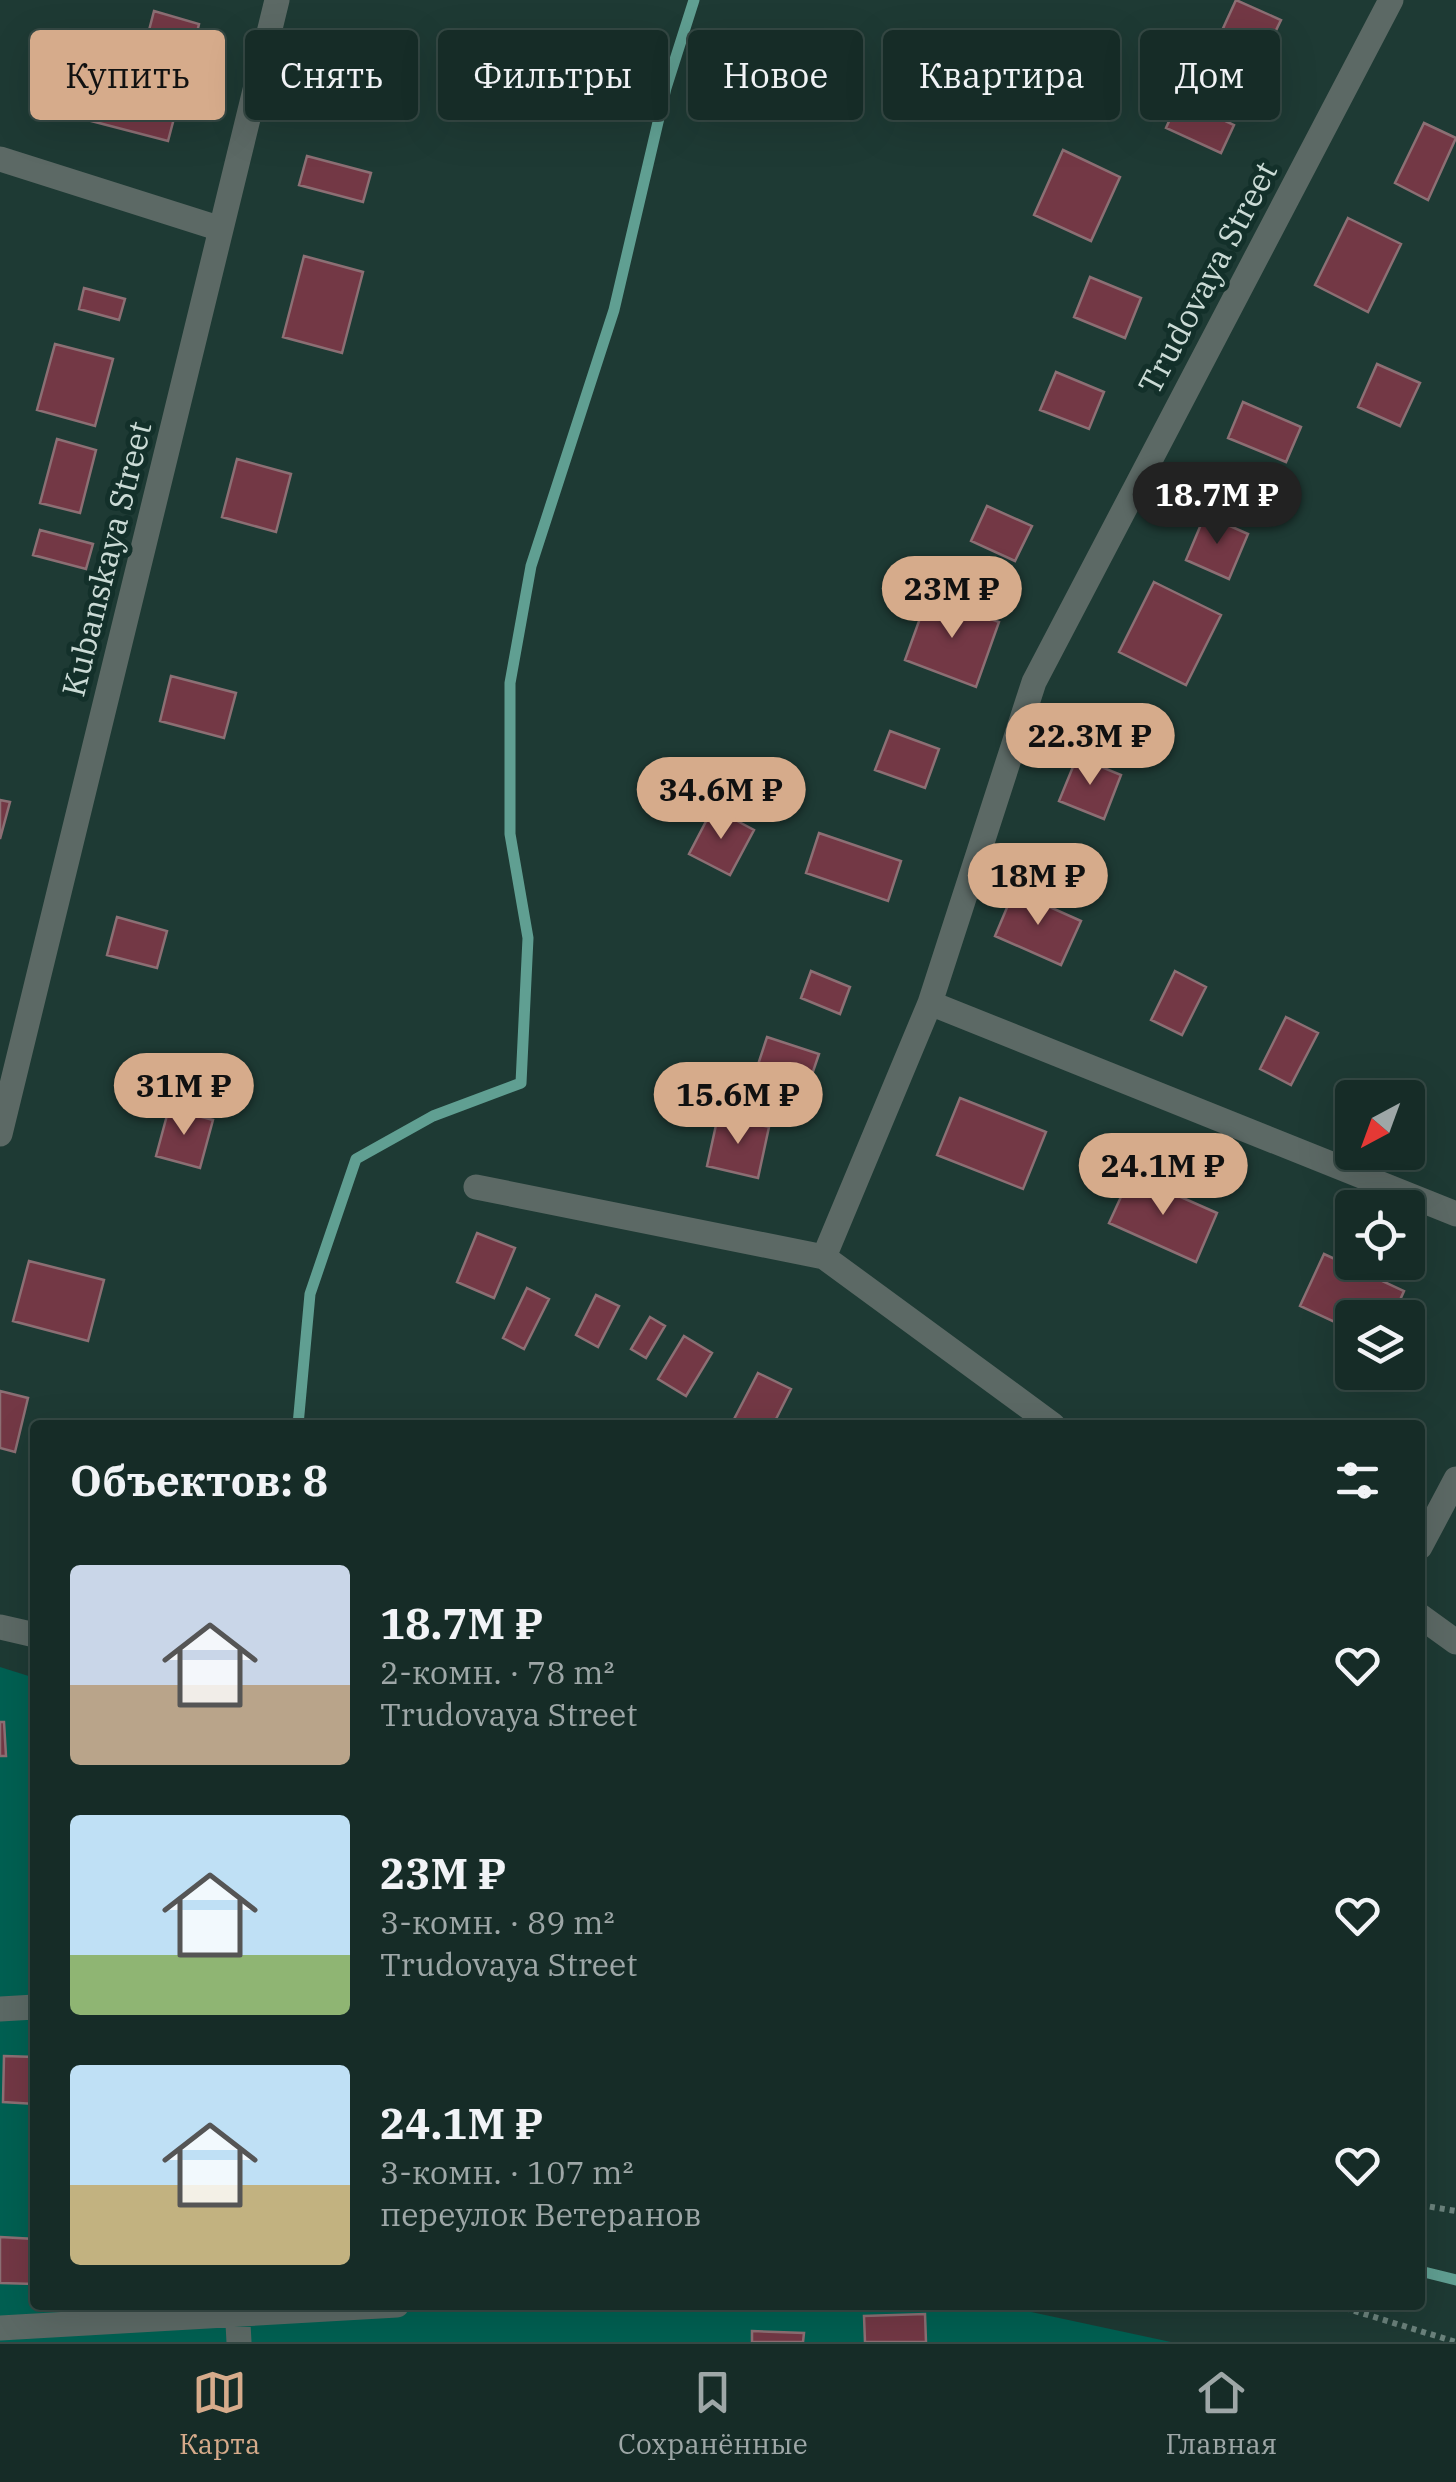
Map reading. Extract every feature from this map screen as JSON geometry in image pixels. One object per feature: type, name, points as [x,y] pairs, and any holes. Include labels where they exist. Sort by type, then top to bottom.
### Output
[{"type":"street","name":"Kubanskaya Street","points":[[0,1134],[277,0]]},
{"type":"street","name":"Trudovaya Street","points":[[824,1257],[930,1003],[1034,682],[1391,0]]},
{"type":"street","points":[[0,159],[221,229]]},
{"type":"street","points":[[930,1003],[1456,1214]]},
{"type":"street","points":[[476,1187],[824,1257],[1047,1420]]},
{"type":"street","points":[[1425,1538],[1456,1479]]},
{"type":"street","points":[[1425,1620],[1456,1642]]},
{"type":"street","points":[[0,1652],[20,1632]]},
{"type":"street","points":[[0,2009],[30,2007]]},
{"type":"street","points":[[0,2328],[225,2310]]},
{"type":"street","points":[[238,2310],[240,2342]]},
{"type":"path","points":[[1425,2206],[1456,2211]]},
{"type":"path","points":[[1351,2310],[1456,2342]]},
{"type":"green space","points":[[0,1667],[30,1676],[30,2310],[1022,2310],[1171,2342],[0,2342]]},
{"type":"building","points":[[1236,0],[1281,20],[1276,30],[1222,30]]},
{"type":"building","points":[[154,11],[199,24],[198,30],[149,30]]},
{"type":"building","points":[[88,120],[174,120],[168,141]]},
{"type":"building","points":[[1170,120],[1223,120],[1234,125],[1221,153],[1166,128]]},
{"type":"building","points":[[1424,123],[1456,138],[1428,200],[1395,183]]},
{"type":"building","points":[[1063,150],[1120,177],[1091,241],[1034,215]]},
{"type":"building","points":[[307,156],[371,173],[363,202],[299,185]]},
{"type":"building","points":[[1348,218],[1401,244],[1368,312],[1315,285]]},
{"type":"building","points":[[304,256],[363,272],[342,353],[283,337]]},
{"type":"building","points":[[1090,277],[1141,298],[1125,338],[1074,317]]},
{"type":"building","points":[[84,288],[125,299],[119,320],[79,309]]},
{"type":"building","points":[[55,344],[113,359],[95,426],[37,410]]},
{"type":"building","points":[[1377,364],[1420,383],[1400,426],[1358,407]]},
{"type":"building","points":[[1056,372],[1104,392],[1089,429],[1040,410]]},
{"type":"building","points":[[1243,402],[1301,427],[1286,462],[1228,438]]},
{"type":"building","points":[[57,439],[96,450],[80,513],[40,503]]},
{"type":"building","points":[[237,459],[291,474],[276,532],[222,517]]},
{"type":"building","points":[[987,506],[1032,526],[1015,561],[971,541]]},
{"type":"building","points":[[1205,515],[1248,534],[1229,579],[1186,560]]},
{"type":"building","points":[[40,530],[93,544],[86,569],[33,555]]},
{"type":"building","points":[[1154,582],[1221,615],[1186,685],[1119,652]]},
{"type":"building","points":[[928,596],[999,622],[976,687],[905,660]]},
{"type":"building","points":[[171,676],[236,693],[224,738],[160,721]]},
{"type":"building","points":[[890,731],[939,749],[925,788],[875,770]]},
{"type":"building","points":[[1077,757],[1121,775],[1104,819],[1059,801]]},
{"type":"building","points":[[0,800],[10,802],[0,839]]},
{"type":"building","points":[[713,808],[754,830],[730,875],[689,854]]},
{"type":"building","points":[[819,833],[901,861],[888,901],[806,873]]},
{"type":"building","points":[[1014,891],[1081,921],[1061,965],[995,936]]},
{"type":"building","points":[[117,917],[167,931],[157,968],[107,955]]},
{"type":"building","points":[[811,971],[850,987],[840,1014],[801,998]]},
{"type":"building","points":[[1175,971],[1206,987],[1182,1035],[1151,1020]]},
{"type":"building","points":[[1286,1017],[1318,1033],[1291,1085],[1260,1069]]},
{"type":"building","points":[[767,1037],[819,1054],[804,1098],[753,1080]]},
{"type":"building","points":[[960,1098],[1046,1132],[1023,1189],[937,1155]]},
{"type":"building","points":[[169,1108],[213,1120],[200,1168],[156,1156]]},
{"type":"building","points":[[718,1116],[769,1127],[758,1178],[707,1166]]},
{"type":"building","points":[[1131,1175],[1217,1213],[1196,1262],[1109,1223]]},
{"type":"building","points":[[477,1233],[515,1248],[494,1298],[457,1282]]},
{"type":"building","points":[[1324,1254],[1335,1259],[1335,1280],[1380,1280],[1404,1291],[1400,1300],[1335,1300],[1335,1322],[1300,1306]]},
{"type":"building","points":[[29,1261],[104,1280],[88,1341],[13,1321]]},
{"type":"building","points":[[527,1288],[549,1299],[524,1349],[503,1338]]},
{"type":"building","points":[[596,1295],[619,1306],[598,1347],[576,1335]]},
{"type":"building","points":[[650,1317],[665,1326],[646,1358],[631,1349]]},
{"type":"building","points":[[684,1336],[712,1353],[686,1396],[658,1379]]},
{"type":"building","points":[[758,1373],[791,1389],[776,1420],[734,1420]]},
{"type":"building","points":[[0,1391],[28,1398],[15,1452],[0,1448]]},
{"type":"building","points":[[0,1722],[4,1722],[6,1756],[0,1756]]},
{"type":"building","points":[[4,2056],[30,2057],[30,2104],[3,2102]]},
{"type":"building","points":[[0,2237],[30,2239],[30,2284],[0,2283]]},
{"type":"building","points":[[925,2314],[926,2342],[865,2342],[864,2316]]},
{"type":"building","points":[[752,2331],[804,2333],[803,2342],[752,2342]]},
{"type":"waterway","points":[[298,1420],[310,1294],[356,1159],[433,1116],[521,1083],[528,938],[510,834],[510,683],[531,566],[614,310],[666,88],[694,0]]},
{"type":"waterway","points":[[1425,2272],[1456,2280]]}]
